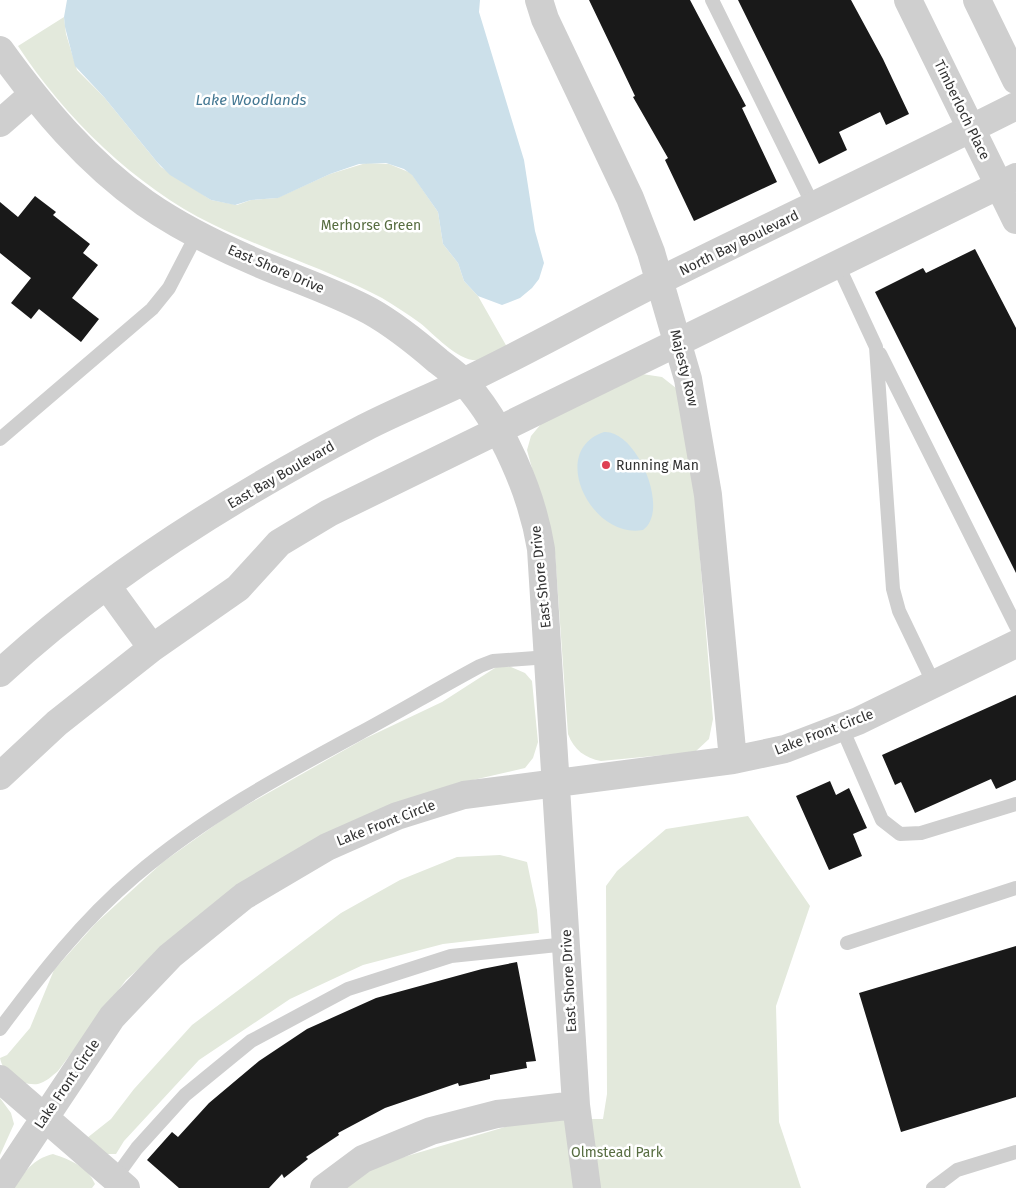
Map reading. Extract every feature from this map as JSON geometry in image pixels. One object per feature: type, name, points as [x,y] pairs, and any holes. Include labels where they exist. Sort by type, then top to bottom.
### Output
[{"type":"street","name":"Majesty Row","points":[[539,0],[545,19],[630,198],[660,281],[688,378],[703,455],[733,760]]},
{"type":"street","name":"Timberloch Place","points":[[908,0],[971,128],[1008,181],[1016,220]]},
{"type":"street","points":[[976,0],[1016,80]]},
{"type":"street","name":"East Shore Drive","points":[[0,50],[32,95],[101,167],[145,203],[197,234],[370,311],[398,329],[464,382],[497,432],[528,493],[541,549],[576,1105],[587,1188]]},
{"type":"street","points":[[0,123],[32,95]]},
{"type":"street","name":"North Bay Boulevard","points":[[464,382],[660,281],[814,207],[1016,106]]},
{"type":"street","points":[[0,776],[57,723],[152,648],[238,588],[279,543],[329,513],[1008,181]]},
{"type":"street","name":"East Bay Boulevard","points":[[0,673],[107,586],[157,550],[270,480],[364,429],[426,398],[464,382]]},
{"type":"street","points":[[107,586],[152,648]]},
{"type":"street","name":"Lake Front Circle","points":[[0,1185],[112,1017],[170,956],[244,896],[327,846],[397,816],[464,795],[733,760],[785,749],[842,728],[1016,644]]},
{"type":"street","points":[[0,1079],[117,1185]]},
{"type":"street","points":[[324,1188],[363,1160],[431,1131],[497,1114],[576,1105]]},
{"type":"lane","points":[[712,0],[814,207]]},
{"type":"lane","points":[[0,438],[152,309],[169,288],[197,234]]},
{"type":"lane","points":[[838,265],[876,347],[1016,626]]},
{"type":"lane","points":[[876,347],[893,589],[899,611],[934,684]]},
{"type":"lane","points":[[0,1029],[48,965],[110,899],[172,846],[218,813],[278,777],[486,663],[549,657]]},
{"type":"lane","points":[[842,728],[882,820],[887,826],[900,834],[922,833],[1016,804]]},
{"type":"lane","points":[[847,943],[1016,888]]},
{"type":"lane","points":[[117,1185],[137,1148],[185,1095],[251,1041],[348,989],[451,956],[566,944]]},
{"type":"lane","points":[[933,1188],[957,1170],[1016,1152]]},
{"type":"green space","name":"Merhorse Green","points":[[64,17],[66,34],[77,70],[104,97],[161,167],[211,200],[237,205],[251,200],[277,198],[330,174],[366,163],[389,164],[411,173],[438,212],[443,244],[458,263],[464,281],[478,296],[507,347],[480,360],[464,357],[448,347],[420,323],[382,298],[340,278],[212,224],[156,191],[104,148],[80,124],[36,73],[18,46]]},
{"type":"green space","points":[[642,374],[662,377],[676,388],[692,458],[713,719],[709,739],[695,752],[601,761],[590,758],[577,749],[568,734],[555,553],[527,450],[531,436],[541,424]]},
{"type":"green space","points":[[498,666],[511,667],[525,673],[532,681],[538,742],[533,758],[525,768],[460,783],[177,935],[126,980],[58,1071],[38,1084],[19,1081],[9,1074],[0,1058],[7,1055],[30,1028],[54,970],[96,923],[163,862],[229,815],[364,739],[442,702]]},
{"type":"green space","name":"Olmstead Park","points":[[748,816],[810,906],[776,1006],[779,1122],[801,1188],[340,1188],[370,1167],[532,1119],[603,1119],[607,1094],[606,886],[617,871],[666,829]]},
{"type":"green space","points":[[500,855],[527,862],[537,910],[539,933],[443,944],[363,965],[290,999],[199,1060],[124,1141],[116,1154],[106,1154],[87,1138],[111,1119],[134,1089],[192,1025],[341,913],[400,880],[457,857]]},
{"type":"green space","points":[[0,1098],[11,1113],[14,1124],[0,1155]]},
{"type":"green space","points":[[53,1154],[72,1162],[88,1173],[95,1184],[92,1188],[14,1188],[30,1166],[40,1159]]},
{"type":"water","name":"Lake Woodlands","points":[[67,0],[480,0],[479,12],[524,160],[535,231],[544,263],[539,279],[520,298],[502,305],[478,296],[464,281],[458,263],[443,244],[438,212],[412,175],[404,169],[386,163],[359,164],[330,174],[278,198],[251,200],[235,205],[211,200],[170,175],[75,66],[65,27],[64,17]]},
{"type":"water","points":[[604,432],[616,435],[628,443],[638,456],[646,472],[653,506],[651,520],[643,530],[624,529],[607,522],[593,508],[583,492],[578,474],[579,457],[587,442]]},
{"type":"building","points":[[589,0],[690,0],[746,106],[742,108],[777,182],[694,221],[665,160],[668,158],[633,97],[635,96]]},
{"type":"building","points":[[738,0],[851,0],[883,59],[909,114],[886,125],[880,112],[839,132],[847,150],[819,164]]},
{"type":"building","points":[[35,196],[56,212],[53,215],[90,244],[83,253],[98,265],[72,298],[99,319],[81,342],[39,309],[31,319],[11,303],[31,278],[0,253],[0,202],[18,217]]},
{"type":"building","points":[[975,249],[1016,328],[1016,573],[875,292],[923,268],[926,273]]},
{"type":"building","points":[[1016,695],[1016,780],[996,789],[991,779],[915,813],[901,782],[895,785],[882,755]]},
{"type":"building","points":[[830,781],[836,795],[849,788],[867,828],[853,834],[862,856],[829,870],[796,796]]},
{"type":"building","points":[[1016,946],[1016,1097],[901,1132],[859,993]]},
{"type":"building","points":[[517,962],[536,1061],[526,1062],[527,1068],[490,1075],[490,1079],[459,1086],[458,1083],[385,1108],[338,1133],[339,1135],[306,1157],[308,1159],[284,1178],[282,1174],[269,1188],[179,1188],[147,1160],[172,1132],[178,1137],[209,1103],[259,1061],[307,1029],[376,998],[482,969]]},
{"type":"place","name":"Running Man","points":[[606,465]]}]
